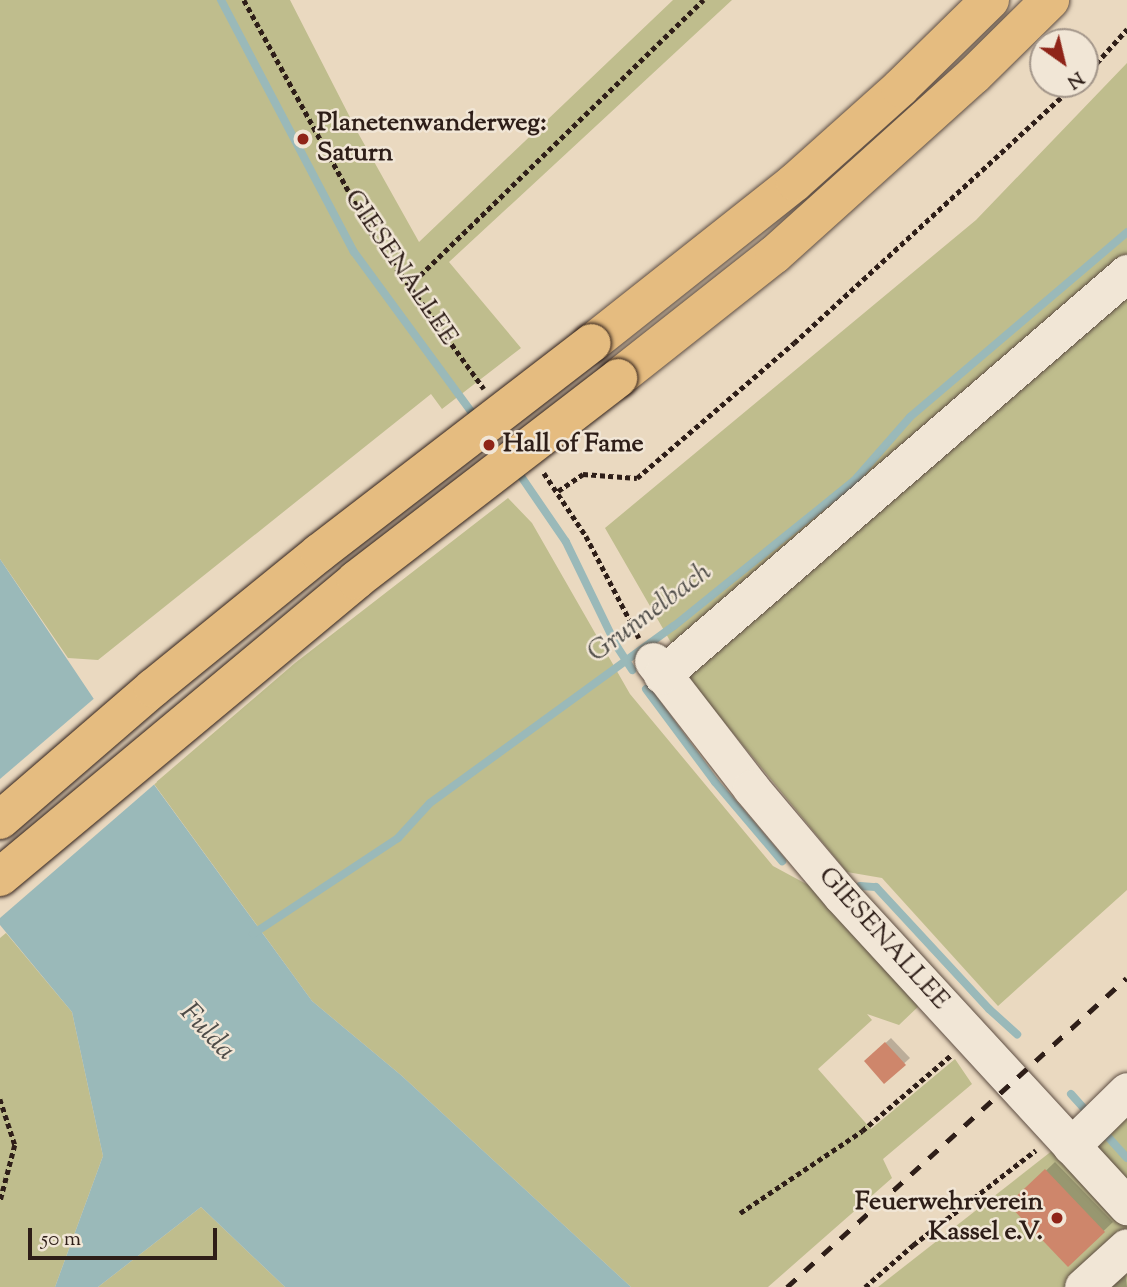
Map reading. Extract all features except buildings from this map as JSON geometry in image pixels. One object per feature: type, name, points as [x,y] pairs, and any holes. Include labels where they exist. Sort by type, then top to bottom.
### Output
[{"type":"highway","points":[[0,820],[153,688],[319,553],[592,343],[795,182],[900,88],[990,0]]},
{"type":"highway","points":[[0,877],[345,588],[774,254],[975,75],[1050,0]]},
{"type":"street","points":[[652,660],[1127,273]]},
{"type":"street","name":"GIESENALLEE","points":[[652,660],[841,895],[972,1038],[1089,1123],[1127,1206]]},
{"type":"street","points":[[1083,1287],[1127,1247]]},
{"type":"path","name":"GIESENALLEE","points":[[244,0],[372,234],[481,386]]},
{"type":"path","points":[[408,286],[704,0]]},
{"type":"path","points":[[1099,60],[1127,29]]},
{"type":"path","points":[[558,491],[583,474],[637,478],[794,343],[1061,98]]},
{"type":"path","points":[[545,474],[586,536],[652,660]]},
{"type":"path","points":[[740,1213],[862,1131],[972,1038]]},
{"type":"path","points":[[0,1099],[15,1145],[0,1202]]},
{"type":"path","points":[[865,1287],[913,1245],[1089,1123]]},
{"type":"shaded area","points":[[0,0],[290,0],[358,133],[419,242],[673,0],[732,0],[449,262],[521,348],[442,409],[431,394],[98,660],[68,658],[0,559]]},
{"type":"shaded area","points":[[1127,63],[1127,255],[673,646],[605,528],[976,220],[1093,98],[1099,98],[1099,92]]},
{"type":"shaded area","points":[[1127,287],[1127,890],[998,1006],[882,878],[847,872],[687,677]]},
{"type":"shaded area","points":[[508,498],[532,523],[630,694],[773,866],[823,893],[922,1003],[899,1025],[867,1014],[872,1020],[818,1069],[871,1129],[955,1059],[972,1084],[883,1159],[892,1178],[768,1287],[631,1287],[402,1076],[312,1001],[154,784],[295,663]]},
{"type":"shaded area","points":[[6,933],[72,1012],[103,1156],[55,1287],[0,1287],[0,938]]},
{"type":"shaded area","points":[[1127,1104],[1127,1287],[878,1287],[1053,1150]]},
{"type":"shaded area","points":[[201,1207],[285,1287],[98,1287]]},
{"type":"water","name":"Fulda","points":[[0,559],[120,738],[312,1001],[402,1076],[631,1287],[285,1287],[201,1207],[98,1287],[55,1287],[103,1156],[72,1012],[0,925]]},
{"type":"pier","points":[[97,696],[157,782],[0,918],[0,779]]},
{"type":"waterway","points":[[221,0],[354,252],[476,418]]},
{"type":"waterway","name":"Grunnelbach","points":[[253,934],[398,838],[430,803],[674,626],[854,481],[910,417],[1127,232]]},
{"type":"waterway","points":[[516,469],[566,542],[616,645],[632,670]]},
{"type":"waterway","points":[[646,689],[715,782],[782,861]]},
{"type":"waterway","points":[[860,886],[876,887],[989,1009],[1017,1034]]},
{"type":"waterway","points":[[1071,1094],[1090,1115]]},
{"type":"waterway","points":[[1100,1128],[1127,1158]]},
{"type":"railway","points":[[787,1287],[1127,978]]},
{"type":"place","name":"Planetenwanderweg: Saturn","points":[[303,139]]},
{"type":"place","name":"Hall of Fame","points":[[489,445]]},
{"type":"place","name":"Feuerwehrverein Kassel e.V.","points":[[1057,1218]]}]
